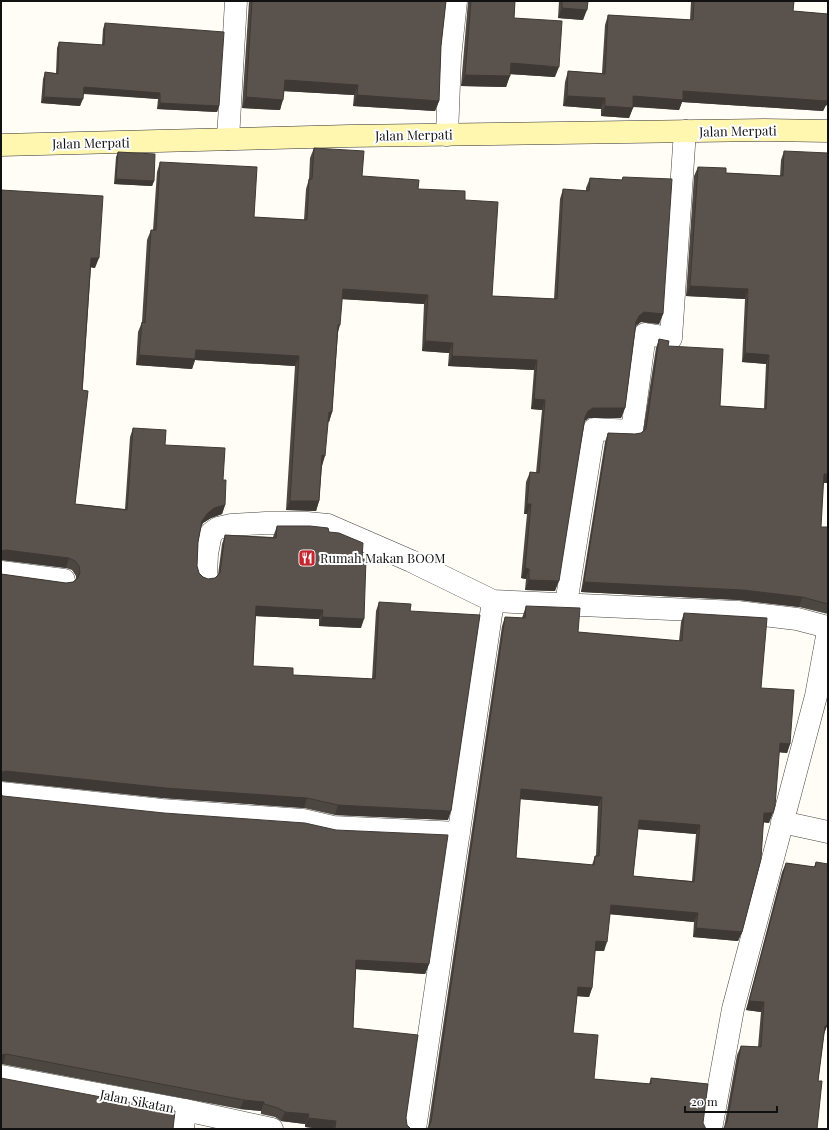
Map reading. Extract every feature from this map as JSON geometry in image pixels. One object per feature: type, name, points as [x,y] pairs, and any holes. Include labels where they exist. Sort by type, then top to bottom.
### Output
[{"type":"main road","name":"Jalan Merpati","points":[[1,145],[447,135],[764,130],[828,131]]},
{"type":"street","points":[[228,139],[236,1]]},
{"type":"street","points":[[447,135],[450,58],[456,1]]},
{"type":"street","points":[[566,604],[594,428],[632,432],[645,334],[671,338],[685,131]]},
{"type":"street","points":[[206,576],[206,554],[211,532],[218,528],[259,524],[307,523],[328,526],[411,561],[493,601],[738,612],[797,619],[828,627]]},
{"type":"street","points":[[1,572],[64,580]]},
{"type":"street","points":[[415,1129],[493,601]]},
{"type":"street","points":[[711,1129],[733,1009],[816,696],[828,631]]},
{"type":"street","points":[[1,793],[162,810],[303,820],[333,827],[459,833]]},
{"type":"street","points":[[782,822],[828,832]]},
{"type":"street","name":"Jalan Sikatan","points":[[1,1076],[184,1120],[272,1129]]},
{"type":"building","points":[[252,1],[446,1],[441,46],[439,101],[357,95],[358,85],[285,80],[283,100],[246,97]]},
{"type":"building","points":[[471,1],[515,1],[514,18],[562,21],[559,67],[511,63],[510,76],[465,75]]},
{"type":"building","points":[[562,1],[588,1],[587,10],[562,8]]},
{"type":"building","points":[[694,1],[794,1],[793,11],[828,14],[827,101],[683,91],[683,100],[633,96],[633,108],[605,106],[605,98],[567,96],[568,71],[605,74],[608,15],[693,20]]},
{"type":"building","points":[[105,23],[224,32],[219,106],[160,103],[160,93],[84,87],[83,99],[44,97],[45,72],[58,74],[59,42],[104,45]]},
{"type":"building","points":[[314,148],[364,151],[362,176],[419,180],[418,189],[465,191],[465,200],[498,202],[492,296],[557,299],[563,189],[589,191],[590,178],[622,180],[623,177],[672,179],[663,314],[644,312],[639,316],[636,322],[625,408],[593,408],[588,411],[585,417],[559,581],[529,580],[529,569],[525,568],[531,504],[527,504],[530,472],[539,473],[545,400],[534,399],[537,360],[452,356],[453,343],[425,341],[428,295],[343,289],[340,325],[338,325],[332,412],[329,412],[325,456],[322,455],[319,501],[290,501],[299,356],[196,350],[195,359],[139,355],[142,322],[145,323],[151,230],[156,230],[160,162],[257,167],[254,217],[307,220],[309,179],[312,179]]},
{"type":"building","points":[[784,151],[828,153],[828,474],[824,474],[821,527],[828,527],[828,604],[802,597],[743,590],[584,582],[608,433],[635,434],[641,433],[646,429],[659,339],[669,341],[668,346],[723,349],[720,406],[766,409],[769,355],[745,353],[748,289],[690,286],[698,167],[726,168],[726,173],[783,176]]},
{"type":"building","points":[[118,152],[155,154],[154,181],[116,179]]},
{"type":"building","points":[[1,190],[103,196],[99,258],[91,258],[82,390],[88,391],[75,504],[127,510],[133,428],[166,430],[165,445],[225,448],[223,480],[226,480],[225,505],[214,508],[207,514],[202,521],[198,542],[197,566],[199,573],[203,577],[208,579],[215,578],[220,573],[225,535],[276,538],[277,526],[310,526],[328,528],[329,532],[339,533],[363,543],[362,559],[366,559],[364,619],[322,617],[323,610],[256,606],[253,666],[293,668],[293,675],[375,679],[379,602],[411,604],[410,611],[480,615],[451,811],[338,805],[307,798],[166,788],[6,771],[1,772],[1,574],[66,583],[73,582],[78,578],[80,572],[79,566],[75,561],[69,558],[6,550],[1,551]]},
{"type":"building","points":[[526,606],[580,608],[578,632],[682,641],[684,613],[767,618],[761,688],[794,690],[790,744],[780,743],[775,806],[773,813],[764,813],[761,859],[742,932],[696,928],[698,913],[611,905],[607,942],[596,941],[592,988],[578,987],[573,1033],[598,1035],[594,1079],[651,1084],[651,1078],[708,1084],[703,1123],[706,1129],[426,1129],[431,1122],[505,617],[525,618]],"holes":[[[521,789],[602,797],[599,856],[595,856],[594,865],[516,858]],[[639,820],[700,825],[694,882],[633,876]]]},
{"type":"building","points":[[1,795],[164,813],[305,823],[336,830],[448,835],[429,964],[356,960],[353,1028],[418,1035],[406,1118],[407,1125],[411,1129],[335,1129],[336,1121],[308,1118],[309,1114],[285,1112],[278,1108],[264,1104],[264,1102],[244,1100],[6,1054],[1,1055]]},
{"type":"building","points":[[816,862],[828,864],[828,1019],[827,1026],[825,1026],[818,1081],[822,1081],[817,1129],[722,1129],[727,1122],[741,1046],[761,1047],[764,1002],[749,1001],[786,863],[815,867]]},
{"type":"building","points":[[1,1078],[175,1111],[173,1129],[1,1129]]},
{"type":"place","name":"Rumah Makan BOOM","points":[[307,558]]}]
